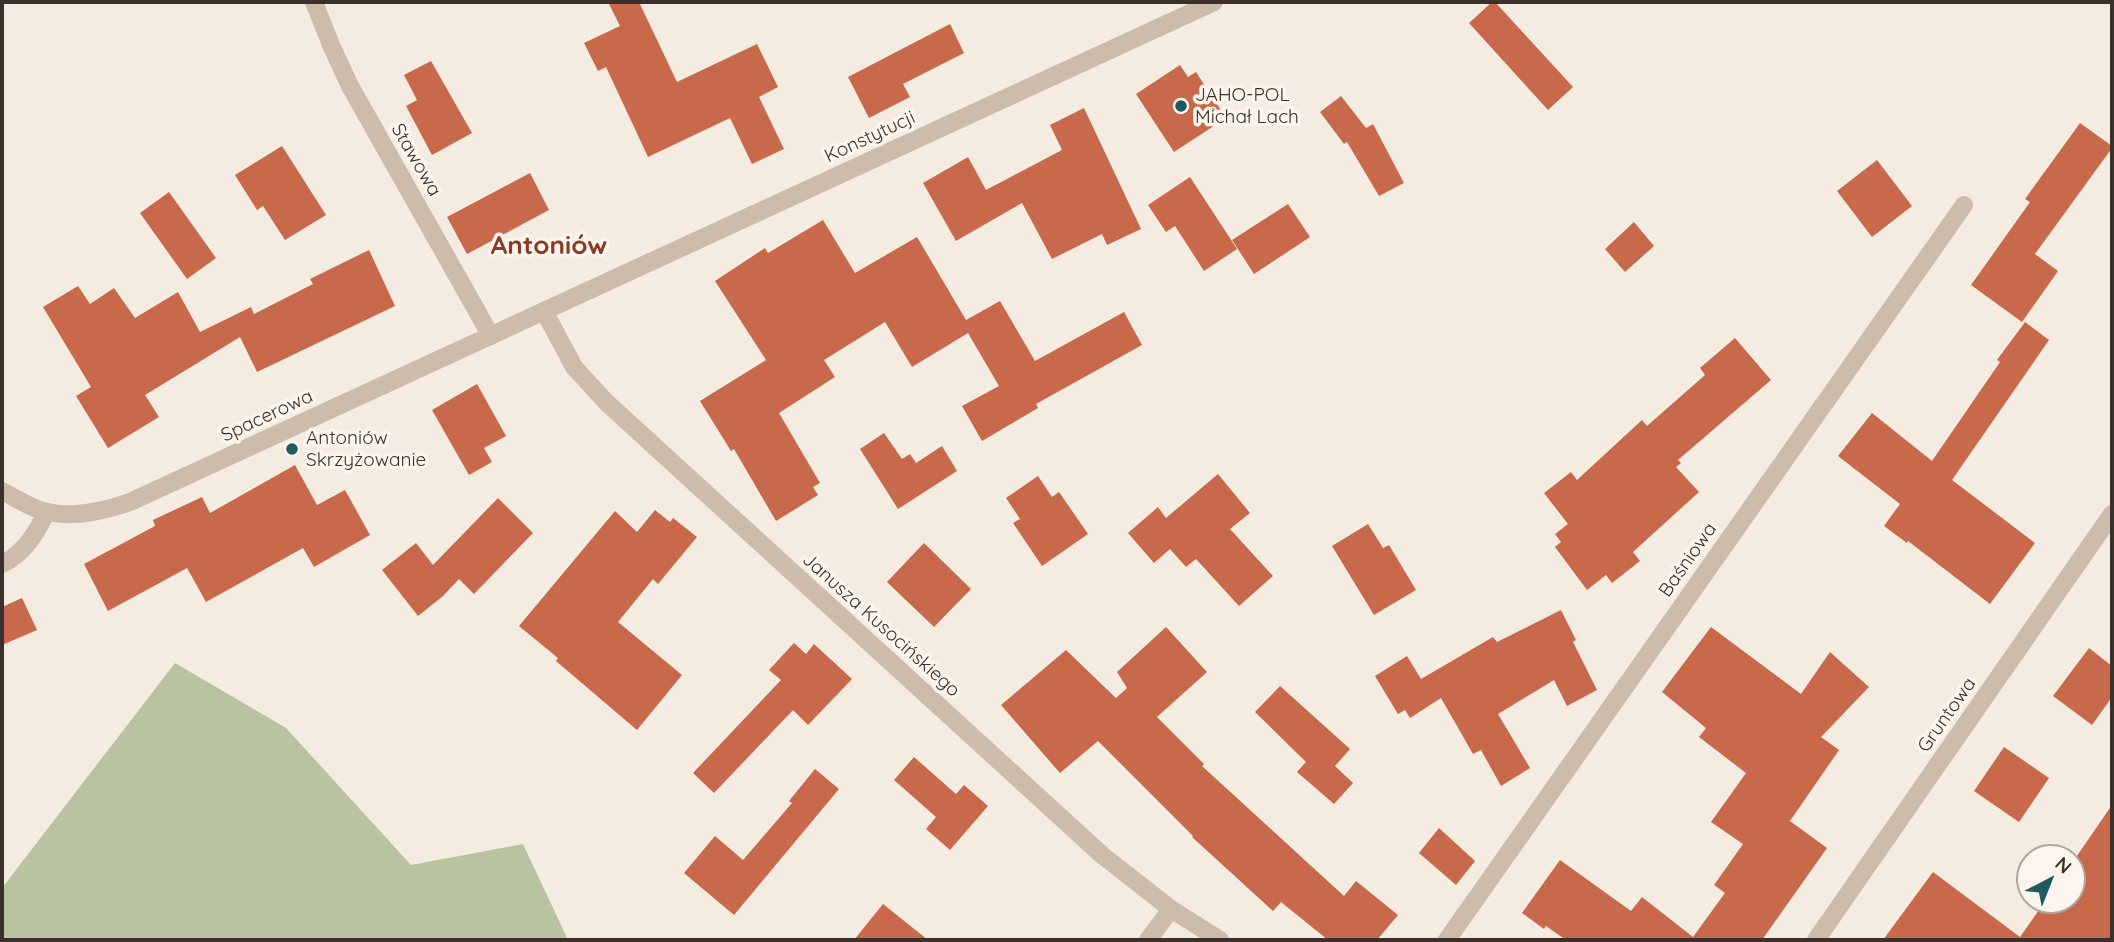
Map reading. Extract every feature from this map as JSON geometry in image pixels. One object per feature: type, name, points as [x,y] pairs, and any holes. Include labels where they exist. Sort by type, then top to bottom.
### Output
[{"type":"street","name":"Stawowa","points":[[314,2],[350,86],[491,335]]},
{"type":"street","name":"Konstytucji","points":[[544,311],[1214,2]]},
{"type":"street","name":"Baśniowa","points":[[1447,940],[1965,205]]},
{"type":"street","name":"Spacerowa","points":[[2,491],[47,512],[81,514],[130,502],[544,311]]},
{"type":"street","name":"Janusza Kusocińskiego","points":[[544,311],[575,367],[606,402],[1102,855],[1171,909],[1220,940]]},
{"type":"street","points":[[2,564],[12,559],[30,542],[47,512]]},
{"type":"street","name":"Gruntowa","points":[[1816,940],[2112,514]]},
{"type":"street","points":[[1147,940],[1171,909]]},
{"type":"green space","points":[[175,663],[286,728],[411,865],[523,844],[568,940],[2,940],[2,888]]},
{"type":"building","points":[[608,2],[639,2],[677,82],[757,44],[778,87],[759,97],[784,149],[752,164],[730,118],[648,157],[606,67],[598,71],[584,43],[620,26]]},
{"type":"building","points":[[1495,2],[1573,87],[1548,110],[1469,23]]},
{"type":"building","points":[[950,24],[964,53],[903,84],[910,97],[869,118],[848,77]]},
{"type":"building","points":[[431,61],[472,133],[432,155],[406,106],[417,100],[404,75]]},
{"type":"building","name":"JAHO-POL Michał Lach","points":[[1180,65],[1188,77],[1196,72],[1226,118],[1174,152],[1136,94]]},
{"type":"building","points":[[1341,96],[1366,128],[1373,124],[1404,183],[1379,196],[1347,142],[1344,144],[1320,112]]},
{"type":"building","points":[[1084,108],[1141,229],[1107,245],[1102,234],[1052,259],[1022,203],[956,241],[923,183],[968,157],[986,190],[1062,150],[1050,125]]},
{"type":"building","points":[[2080,123],[2112,148],[2035,254],[2058,271],[2022,322],[1971,285],[2030,202],[2025,199]]},
{"type":"building","points":[[282,146],[326,215],[285,240],[263,206],[257,210],[235,175]]},
{"type":"building","points":[[1877,160],[1912,206],[1872,237],[1837,191]]},
{"type":"building","points":[[530,173],[549,210],[467,254],[447,217]]},
{"type":"building","points":[[1190,177],[1237,249],[1204,271],[1175,226],[1166,232],[1148,205]]},
{"type":"building","points":[[169,192],[216,258],[187,279],[140,213]]},
{"type":"building","points":[[1288,204],[1310,237],[1254,274],[1232,240]]},
{"type":"building","points":[[823,220],[855,273],[917,237],[966,320],[1000,301],[1035,361],[1124,312],[1142,345],[1036,404],[1038,408],[982,441],[962,406],[999,386],[968,333],[912,367],[885,322],[824,360],[835,377],[779,413],[820,483],[813,487],[818,495],[776,521],[734,449],[731,451],[700,401],[766,360],[715,281],[765,248],[768,253]]},
{"type":"building","points":[[1634,222],[1654,246],[1625,272],[1605,249]]},
{"type":"building","points":[[369,250],[395,306],[257,372],[240,337],[145,395],[159,417],[108,448],[76,396],[91,387],[43,307],[78,286],[90,304],[114,288],[135,318],[178,292],[200,332],[251,307],[254,314],[313,284],[310,279]]},
{"type":"building","points":[[2025,322],[2049,340],[1952,480],[2035,543],[1990,604],[1908,541],[1907,543],[1884,526],[1900,504],[1838,456],[1872,413],[1932,461],[2000,362],[1997,360]]},
{"type":"building","points":[[1735,338],[1771,380],[1678,460],[1681,463],[1676,467],[1699,492],[1633,552],[1640,561],[1612,583],[1606,575],[1587,590],[1555,547],[1561,542],[1555,534],[1568,524],[1544,493],[1571,472],[1577,480],[1642,420],[1647,426],[1705,375],[1700,368]]},
{"type":"building","points":[[477,384],[506,436],[484,448],[492,462],[469,475],[432,410]]},
{"type":"building","points":[[884,433],[902,459],[910,454],[916,463],[942,446],[957,471],[898,509],[860,449]]},
{"type":"building","points":[[295,465],[317,505],[345,490],[370,535],[314,567],[303,548],[206,602],[187,568],[108,611],[84,564],[155,526],[153,520],[202,497],[210,513]]},
{"type":"building","points":[[1218,474],[1250,513],[1230,529],[1273,576],[1239,606],[1196,559],[1186,567],[1170,549],[1154,563],[1128,533],[1158,507],[1166,518]]},
{"type":"building","points":[[1038,476],[1052,497],[1059,492],[1088,534],[1042,566],[1013,523],[1020,519],[1006,498]]},
{"type":"building","points":[[498,498],[533,533],[474,594],[459,579],[418,616],[382,570],[416,543],[433,565]]},
{"type":"building","points":[[655,510],[670,522],[673,518],[697,537],[658,584],[653,579],[618,622],[682,675],[637,730],[519,626],[615,511],[637,532]]},
{"type":"building","points":[[1368,524],[1383,548],[1389,545],[1416,590],[1374,615],[1332,546]]},
{"type":"building","points":[[924,543],[971,589],[934,627],[887,582]]},
{"type":"building","points":[[22,598],[37,630],[2,645],[2,607]]},
{"type":"building","points":[[1561,610],[1576,640],[1573,642],[1597,690],[1567,706],[1554,680],[1498,714],[1530,768],[1501,786],[1481,750],[1473,754],[1441,698],[1410,718],[1405,710],[1398,714],[1375,676],[1407,656],[1421,679],[1493,637],[1497,642]]},
{"type":"building","points":[[1166,627],[1207,672],[1157,717],[1204,764],[1202,766],[1344,896],[1356,881],[1398,915],[1377,940],[1328,940],[1281,902],[1273,911],[1192,837],[1098,741],[1060,773],[1001,705],[1066,650],[1116,698],[1127,688],[1117,672]]},
{"type":"building","points":[[1711,627],[1801,694],[1830,652],[1869,687],[1821,737],[1839,750],[1790,821],[1827,848],[1762,940],[1566,940],[1546,926],[1544,929],[1522,913],[1560,860],[1631,911],[1642,897],[1693,937],[1725,893],[1714,885],[1743,844],[1711,822],[1746,773],[1699,737],[1706,728],[1662,692]]},
{"type":"building","points":[[794,643],[806,654],[814,644],[852,679],[808,725],[793,710],[714,793],[693,773],[781,680],[769,670]]},
{"type":"building","points":[[2089,648],[2112,666],[2112,697],[2092,725],[2053,696]]},
{"type":"building","points":[[1280,686],[1350,749],[1335,766],[1353,783],[1334,804],[1297,772],[1306,762],[1255,712]]},
{"type":"building","points":[[2004,747],[2049,778],[2019,822],[1974,791]]},
{"type":"building","points":[[914,757],[956,794],[964,785],[988,806],[950,850],[926,829],[936,817],[894,780]]},
{"type":"building","points":[[815,769],[839,789],[734,915],[684,873],[715,836],[743,860],[792,803],[789,801]]},
{"type":"building","points":[[2112,805],[2112,940],[1883,940],[1933,872],[2020,937],[2036,914],[2086,914],[2085,844]]},
{"type":"building","points":[[1439,828],[1475,861],[1456,885],[1419,853]]},
{"type":"building","points":[[883,904],[928,940],[854,940]]},
{"type":"place","name":"JAHO-POL Michał Lach","points":[[1181,106]]},
{"type":"place","name":"Antoniów Skrzyżowanie","points":[[292,449]]},
{"type":"district","name":"Antoniów","points":[[549,246]]}]
